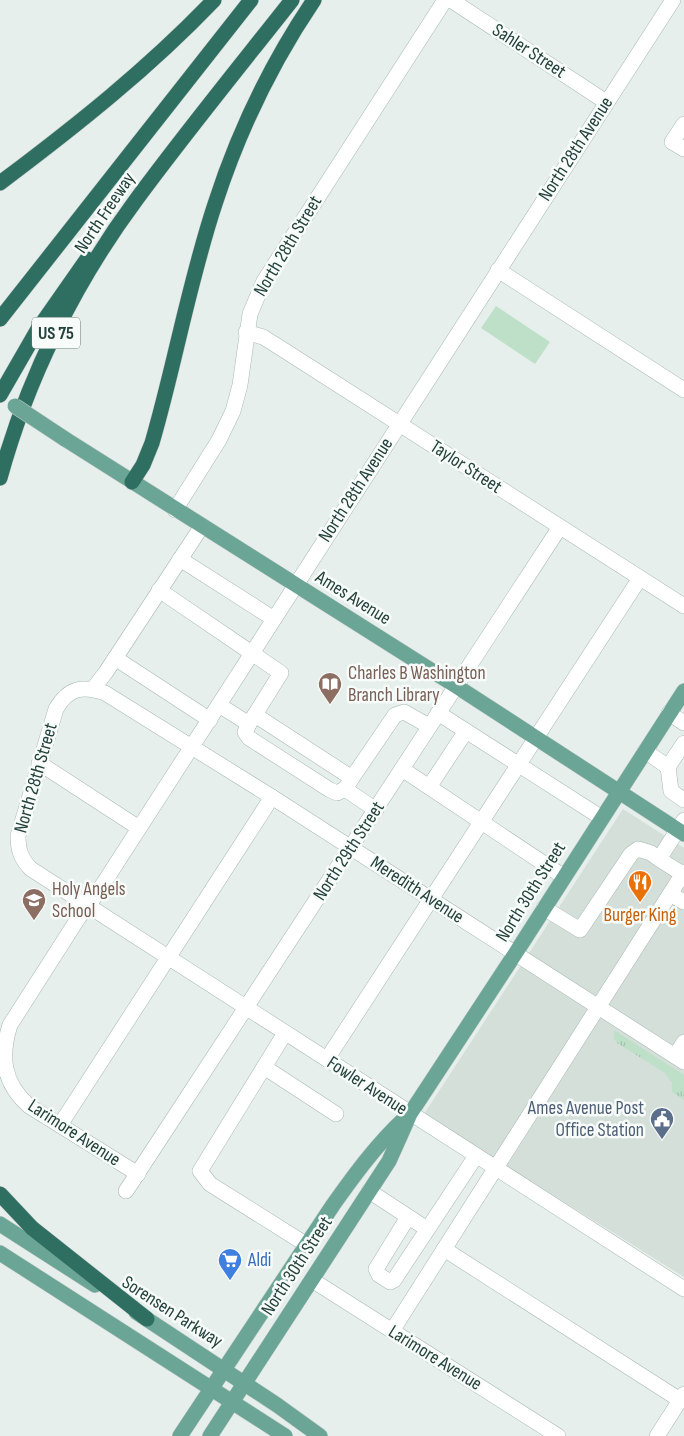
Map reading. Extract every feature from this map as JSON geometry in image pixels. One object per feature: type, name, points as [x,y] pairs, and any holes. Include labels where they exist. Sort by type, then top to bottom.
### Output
[{"type":"highway","points":[[0,183],[124,86],[189,26],[214,0]]},
{"type":"highway","name":"North Freeway","points":[[0,319],[251,0]]},
{"type":"highway","name":"North Freeway","points":[[0,478],[27,400],[56,332],[90,270],[135,200],[292,0]]},
{"type":"highway","points":[[132,482],[143,465],[154,436],[207,230],[226,173],[245,127],[270,76],[314,0]]},
{"type":"highway","points":[[0,396],[21,357],[61,293],[135,200]]},
{"type":"highway","points":[[0,1194],[32,1228],[147,1319]]},
{"type":"main road","name":"Ames Avenue","points":[[0,396],[175,510],[456,686],[619,792],[682,828]]},
{"type":"main road","name":"North 30th Street","points":[[210,1436],[389,1161],[410,1114],[684,691]]},
{"type":"main road","name":"North 30th Street","points":[[180,1436],[333,1205],[387,1134],[410,1114]]},
{"type":"main road","name":"Sorensen Parkway","points":[[0,1224],[225,1370],[320,1436]]},
{"type":"main road","points":[[0,1253],[285,1436]]},
{"type":"street","name":"North 28th Street","points":[[175,510],[230,420],[238,395],[246,332],[252,308],[267,275],[445,0]]},
{"type":"street","name":"Sahler Street","points":[[451,0],[606,102]]},
{"type":"street","name":"North 28th Avenue","points":[[4,1060],[5,1039],[10,1025],[210,720],[295,585],[673,0]]},
{"type":"street","points":[[684,124],[672,142],[684,149]]},
{"type":"street","points":[[498,270],[684,390]]},
{"type":"street","name":"Taylor Street","points":[[246,332],[263,337],[280,347],[684,606]]},
{"type":"street","points":[[93,688],[115,658],[202,526]]},
{"type":"street","name":"North 29th Street","points":[[126,1191],[560,527]]},
{"type":"street","points":[[180,559],[274,618]]},
{"type":"street","points":[[327,1059],[640,578]]},
{"type":"street","points":[[159,590],[281,673],[246,732],[249,738],[330,790],[337,793],[349,784],[395,715],[404,712],[430,726]]},
{"type":"street","points":[[115,658],[210,720]]},
{"type":"street","name":"North 28th Street","points":[[51,882],[25,863],[18,848],[18,836],[56,709],[62,698],[68,693],[93,688]]},
{"type":"street","name":"Meredith Avenue","points":[[93,688],[105,693],[272,797],[680,1059]]},
{"type":"street","points":[[219,705],[252,720],[349,784],[376,810]]},
{"type":"street","points":[[438,713],[602,818]]},
{"type":"street","points":[[669,713],[684,723]]},
{"type":"street","points":[[429,787],[466,731]]},
{"type":"street","points":[[684,743],[668,766],[671,791],[684,800]]},
{"type":"street","points":[[645,751],[668,766]]},
{"type":"street","points":[[39,763],[139,828]]},
{"type":"street","points":[[402,769],[564,877]]},
{"type":"street","points":[[60,1125],[272,797]]},
{"type":"street","points":[[660,858],[682,828]]},
{"type":"street","points":[[392,1331],[684,874],[651,853],[638,849],[631,854],[580,930],[544,908]]},
{"type":"street","name":"Fowler Avenue","points":[[51,882],[684,1289]]},
{"type":"street","points":[[670,894],[684,902]]},
{"type":"street","points":[[285,1032],[200,1171],[210,1184],[307,1245]]},
{"type":"street","points":[[680,1059],[684,1042]]},
{"type":"street","name":"Larimore Avenue","points":[[4,1060],[13,1088],[30,1106],[138,1174]]},
{"type":"street","points":[[264,1067],[336,1114]]},
{"type":"street","points":[[408,1217],[376,1269],[384,1279],[390,1282],[394,1280],[476,1156]]},
{"type":"street","points":[[369,1191],[427,1229]]},
{"type":"street","points":[[444,1249],[682,1397],[657,1436]]},
{"type":"street","name":"Larimore Avenue","points":[[312,1280],[558,1436]]},
{"type":"shaded area","points":[[623,809],[684,848],[684,1277],[424,1114]]},
{"type":"green space","points":[[496,306],[550,342],[535,364],[481,328]]},
{"type":"green space","points":[[614,1030],[684,1075],[684,1100],[672,1092],[672,1083],[665,1073],[617,1043],[614,1039]]},
{"type":"place","name":"Charles B Washington Branch Library","points":[[330,705]]},
{"type":"place","name":"Burger King","points":[[640,903]]},
{"type":"place","name":"Holy Angels School","points":[[34,921]]},
{"type":"place","name":"Ames Avenue Post Office Station","points":[[662,1140]]},
{"type":"place","name":"Aldi","points":[[230,1281]]}]
